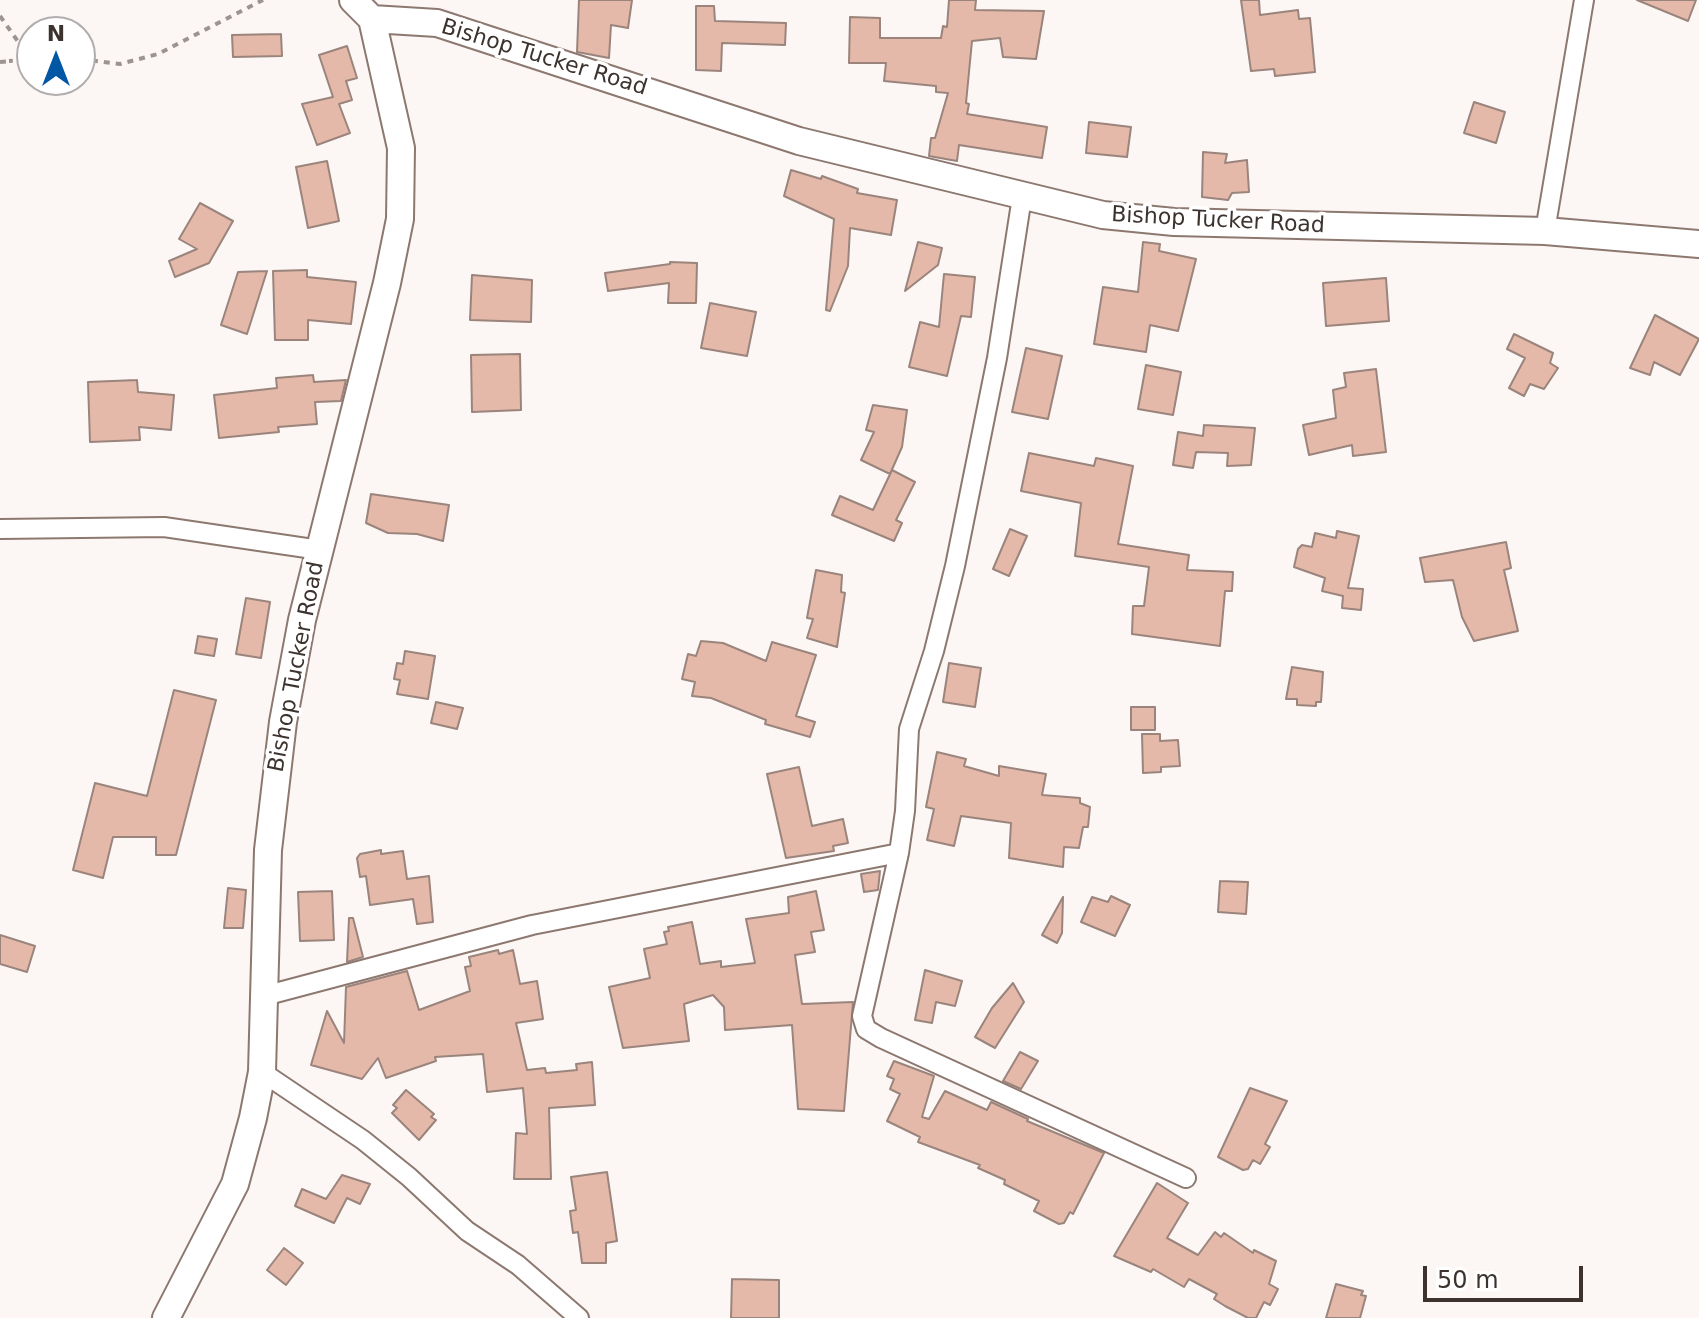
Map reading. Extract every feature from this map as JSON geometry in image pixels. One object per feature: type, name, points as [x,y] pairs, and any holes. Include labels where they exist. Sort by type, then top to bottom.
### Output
[{"type":"main road","points":[[353,0],[372,10]]},
{"type":"main road","name":"Bishop Tucker Road","points":[[166,1318],[235,1184],[262,1072],[272,798],[302,620],[387,283],[400,219],[401,148],[372,10],[437,23],[799,141],[1103,215],[1174,222],[1545,231],[1699,244]]},
{"type":"street","points":[[1545,231],[1584,0]]},
{"type":"street","points":[[1022,197],[997,358],[955,566],[934,651],[909,729],[905,811],[899,853],[884,930],[863,1009],[866,1029],[1186,1178]]},
{"type":"street","points":[[0,529],[164,527],[320,550]]},
{"type":"street","points":[[264,996],[532,925],[899,853]]},
{"type":"street","points":[[262,1072],[386,1158],[467,1231],[518,1265],[579,1318]]},
{"type":"path","points":[[96,61],[120,64],[158,54],[263,0]]},
{"type":"path","points":[[0,16],[31,60],[0,62]]},
{"type":"path","points":[[9,61],[16,62]]},
{"type":"building","points":[[579,0],[632,0],[628,28],[611,25],[609,58],[577,52]]},
{"type":"building","points":[[949,0],[976,0],[975,10],[1044,11],[1036,59],[1003,57],[1000,38],[972,41],[966,103],[969,104],[967,114],[1047,127],[1042,158],[959,145],[957,161],[929,156],[931,138],[935,138],[948,93],[936,92],[936,86],[884,81],[886,63],[849,63],[850,17],[880,18],[880,38],[941,38],[943,26],[947,27]]},
{"type":"building","points":[[1241,0],[1259,0],[1260,15],[1298,10],[1299,19],[1310,18],[1315,72],[1275,76],[1274,69],[1251,71]]},
{"type":"building","points":[[1637,0],[1696,0],[1688,21]]},
{"type":"building","points":[[696,6],[714,6],[715,21],[786,23],[785,45],[722,43],[721,71],[696,70]]},
{"type":"building","points":[[281,34],[282,56],[233,57],[232,35]]},
{"type":"building","points":[[347,46],[357,78],[346,81],[352,100],[339,104],[350,133],[317,145],[302,104],[333,97],[319,55]]},
{"type":"building","points":[[1474,102],[1505,112],[1496,143],[1464,133]]},
{"type":"building","points":[[1089,122],[1131,127],[1127,157],[1086,153]]},
{"type":"building","points":[[1203,152],[1227,154],[1225,163],[1247,160],[1249,192],[1232,193],[1228,200],[1202,197]]},
{"type":"building","points":[[327,161],[339,221],[308,228],[296,167]]},
{"type":"building","points":[[791,170],[821,179],[822,176],[858,189],[857,193],[897,200],[891,235],[850,228],[848,266],[830,311],[826,310],[834,219],[784,196]]},
{"type":"building","points":[[200,203],[233,221],[209,263],[175,277],[169,261],[197,249],[179,239]]},
{"type":"building","points":[[918,242],[942,248],[938,265],[905,291]]},
{"type":"building","points":[[1143,242],[1160,244],[1159,251],[1196,259],[1178,331],[1150,325],[1146,352],[1094,344],[1103,287],[1138,292]]},
{"type":"building","points":[[670,262],[697,263],[696,303],[668,303],[669,283],[608,291],[605,273]]},
{"type":"building","points":[[307,270],[307,277],[356,282],[351,324],[308,320],[308,340],[275,340],[273,271]]},
{"type":"building","points":[[267,271],[247,334],[221,325],[238,272]]},
{"type":"building","points":[[944,274],[975,277],[971,317],[961,316],[947,376],[909,367],[920,322],[939,327]]},
{"type":"building","points":[[472,275],[532,280],[531,322],[470,320]]},
{"type":"building","points":[[1386,278],[1389,321],[1326,326],[1323,283]]},
{"type":"building","points":[[710,303],[756,312],[747,356],[701,348]]},
{"type":"building","points":[[1655,315],[1699,339],[1680,375],[1654,362],[1650,375],[1630,368]]},
{"type":"building","points":[[1514,334],[1553,353],[1550,363],[1558,368],[1544,389],[1530,384],[1524,396],[1509,388],[1525,358],[1507,349]]},
{"type":"building","points":[[1026,348],[1062,356],[1048,419],[1012,412]]},
{"type":"building","points":[[520,354],[521,410],[472,412],[471,355]]},
{"type":"building","points":[[1146,365],[1181,372],[1173,415],[1138,409]]},
{"type":"building","points":[[1376,369],[1386,452],[1353,456],[1352,445],[1309,455],[1303,425],[1336,418],[1333,390],[1346,387],[1344,373]]},
{"type":"building","points":[[313,375],[314,382],[346,380],[341,401],[315,402],[317,424],[278,427],[279,432],[219,438],[214,395],[277,388],[276,378]]},
{"type":"building","points":[[137,380],[138,392],[174,395],[171,430],[139,427],[140,440],[90,442],[88,382]]},
{"type":"building","points":[[873,405],[907,410],[902,447],[890,474],[861,460],[874,432],[866,430]]},
{"type":"building","points":[[1204,425],[1255,428],[1251,465],[1227,466],[1228,453],[1196,452],[1193,468],[1173,465],[1178,432],[1203,436]]},
{"type":"building","points":[[1029,453],[1094,466],[1096,458],[1133,466],[1118,544],[1189,555],[1187,570],[1233,572],[1232,591],[1225,591],[1220,646],[1132,634],[1133,606],[1144,606],[1149,567],[1075,556],[1081,503],[1021,491]]},
{"type":"building","points":[[892,470],[915,482],[896,520],[902,523],[894,541],[832,515],[840,496],[873,510]]},
{"type":"building","points":[[371,494],[449,505],[443,541],[417,534],[388,533],[366,523]]},
{"type":"building","points":[[1010,529],[1027,536],[1009,576],[993,569]]},
{"type":"building","points":[[1337,531],[1359,536],[1348,588],[1363,589],[1361,610],[1342,608],[1343,596],[1322,591],[1325,578],[1294,567],[1298,549],[1302,545],[1312,547],[1315,533],[1336,538]]},
{"type":"building","points":[[1506,542],[1511,568],[1504,570],[1518,631],[1474,641],[1462,617],[1453,580],[1425,582],[1420,558]]},
{"type":"building","points":[[816,570],[842,575],[841,592],[845,593],[837,647],[807,638],[813,619],[807,618]]},
{"type":"building","points":[[246,598],[270,602],[261,658],[236,654]]},
{"type":"building","points":[[198,636],[217,639],[214,656],[195,653]]},
{"type":"building","points":[[701,641],[723,643],[766,661],[772,642],[816,655],[796,716],[815,722],[810,737],[765,724],[766,720],[711,698],[692,696],[695,682],[682,679],[688,654],[696,656]]},
{"type":"building","points":[[405,651],[435,656],[428,699],[397,694],[400,680],[394,679],[397,663],[403,664]]},
{"type":"building","points":[[949,663],[981,668],[975,707],[943,702]]},
{"type":"building","points":[[1292,667],[1323,672],[1321,702],[1316,702],[1316,706],[1297,705],[1297,699],[1286,699]]},
{"type":"building","points":[[174,690],[216,700],[176,855],[156,855],[156,837],[113,837],[103,878],[73,870],[95,783],[147,796]]},
{"type":"building","points":[[436,702],[463,708],[457,729],[431,723]]},
{"type":"building","points":[[1131,707],[1155,707],[1155,730],[1131,730]]},
{"type":"building","points":[[1142,734],[1160,734],[1160,741],[1178,740],[1180,766],[1161,767],[1161,772],[1143,773]]},
{"type":"building","points":[[937,752],[966,759],[964,766],[999,776],[999,766],[1046,774],[1042,795],[1080,798],[1080,803],[1090,807],[1088,827],[1083,827],[1079,848],[1064,847],[1063,867],[1009,858],[1011,823],[961,816],[954,846],[927,840],[934,809],[926,807]]},
{"type":"building","points":[[799,767],[812,826],[843,819],[848,843],[833,846],[834,851],[786,858],[767,774]]},
{"type":"building","points":[[381,850],[381,854],[403,851],[407,879],[429,876],[433,922],[417,924],[413,899],[370,905],[366,876],[360,877],[357,858],[360,854]]},
{"type":"building","points":[[880,871],[878,890],[864,892],[861,874]]},
{"type":"building","points":[[1220,881],[1248,882],[1246,914],[1218,912]]},
{"type":"building","points":[[228,888],[246,890],[243,928],[224,928]]},
{"type":"building","points":[[332,891],[334,940],[300,941],[298,892]]},
{"type":"building","points":[[816,891],[824,930],[811,932],[815,952],[795,955],[802,1004],[853,1002],[844,1111],[798,1109],[792,1025],[725,1030],[724,1007],[713,995],[684,1004],[689,1041],[623,1048],[609,987],[650,978],[644,949],[667,944],[664,932],[669,931],[668,927],[692,922],[700,964],[721,961],[721,967],[755,963],[746,919],[789,913],[788,897]]},
{"type":"building","points":[[1111,896],[1130,905],[1115,936],[1081,922],[1092,897],[1108,902]]},
{"type":"building","points":[[1063,897],[1062,933],[1057,943],[1042,935]]},
{"type":"building","points":[[349,918],[353,918],[363,957],[347,962]]},
{"type":"building","points":[[0,935],[35,946],[27,972],[0,964]]},
{"type":"building","points":[[498,950],[499,954],[513,950],[520,984],[537,981],[543,1019],[516,1023],[527,1070],[545,1068],[546,1073],[577,1070],[576,1064],[592,1062],[595,1105],[549,1108],[551,1179],[514,1179],[516,1133],[527,1134],[523,1088],[487,1092],[483,1054],[435,1057],[436,1061],[386,1078],[378,1058],[362,1079],[311,1065],[327,1011],[344,1043],[346,987],[407,971],[419,1010],[470,991],[465,967],[471,966],[469,957]]},
{"type":"building","points":[[925,970],[962,981],[955,1006],[936,1002],[932,1023],[915,1020]]},
{"type":"building","points":[[1013,983],[1024,1002],[995,1048],[975,1037],[992,1008]]},
{"type":"building","points":[[1020,1052],[1038,1061],[1021,1089],[1003,1081]]},
{"type":"building","points":[[894,1061],[934,1076],[922,1117],[929,1119],[945,1091],[987,1110],[991,1102],[1027,1121],[1104,1153],[1073,1214],[1070,1212],[1064,1223],[1059,1224],[1034,1211],[1039,1201],[1004,1184],[1005,1180],[978,1168],[980,1165],[918,1142],[920,1137],[887,1121],[900,1094],[890,1089],[894,1079],[887,1076]]},
{"type":"building","points":[[1250,1088],[1287,1101],[1265,1144],[1270,1147],[1260,1164],[1253,1160],[1248,1169],[1243,1170],[1218,1157]]},
{"type":"building","points":[[406,1090],[434,1114],[431,1117],[436,1120],[419,1140],[392,1113],[397,1108],[393,1105]]},
{"type":"building","points":[[607,1172],[617,1241],[606,1243],[606,1263],[582,1263],[578,1232],[573,1233],[570,1211],[576,1210],[571,1177]]},
{"type":"building","points":[[342,1175],[370,1184],[360,1204],[347,1198],[334,1223],[295,1206],[302,1189],[326,1199]]},
{"type":"building","points":[[1157,1183],[1188,1203],[1167,1238],[1198,1255],[1215,1232],[1221,1237],[1224,1233],[1253,1253],[1254,1250],[1276,1261],[1269,1284],[1278,1289],[1270,1305],[1264,1302],[1256,1318],[1248,1318],[1225,1306],[1214,1299],[1217,1294],[1189,1279],[1184,1287],[1153,1269],[1151,1272],[1114,1256]]},
{"type":"building","points":[[284,1248],[303,1263],[286,1285],[267,1270]]},
{"type":"building","points":[[732,1279],[779,1280],[779,1318],[731,1318]]},
{"type":"building","points":[[1336,1284],[1363,1291],[1361,1295],[1366,1296],[1360,1318],[1326,1318]]}]
